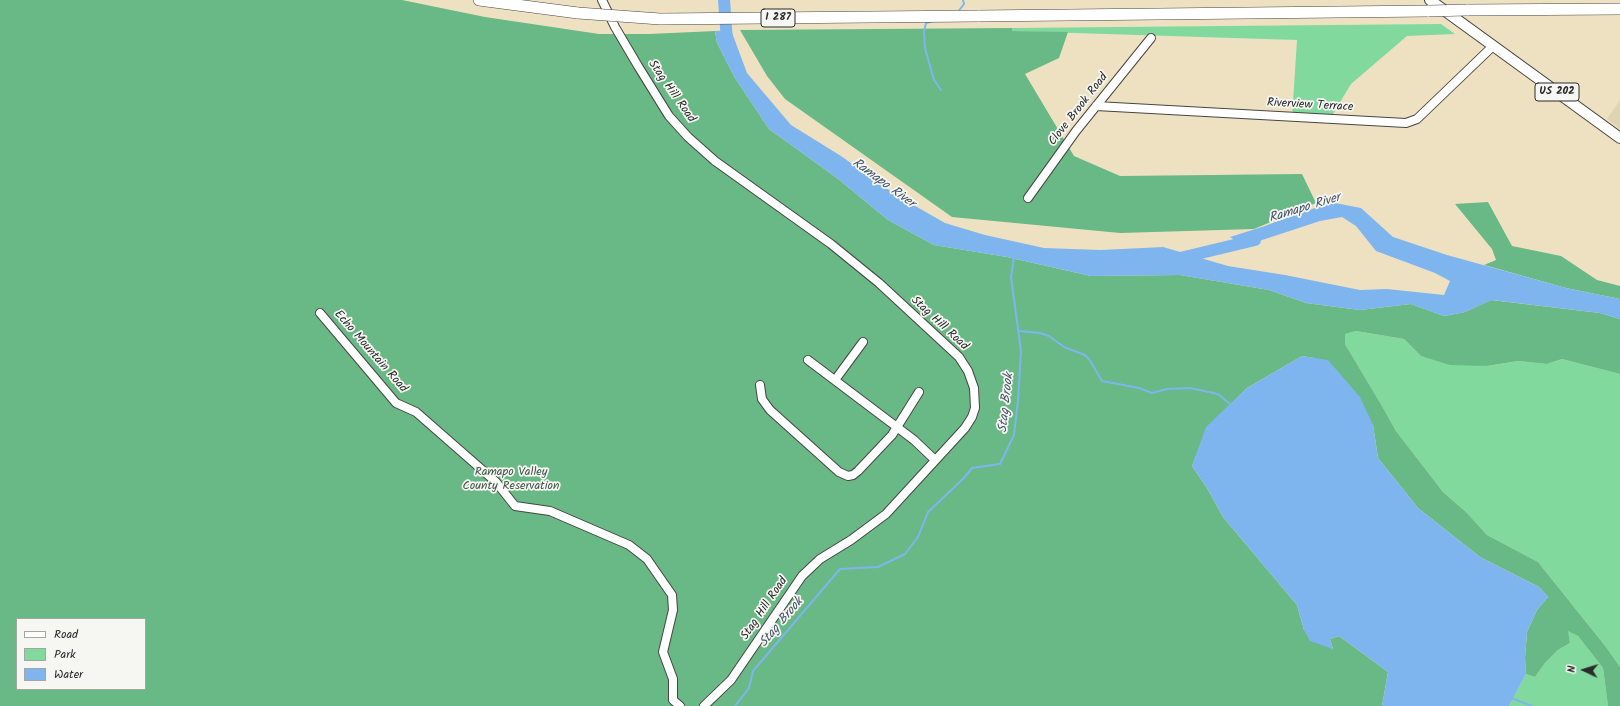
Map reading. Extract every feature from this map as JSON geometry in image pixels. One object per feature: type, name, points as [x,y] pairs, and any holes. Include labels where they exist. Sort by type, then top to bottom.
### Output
[{"type":"highway","name":"I 287","points":[[479,0],[578,13],[672,19],[978,16],[1429,5],[1467,10],[1620,9]]},
{"type":"main road","name":"US 202","points":[[1429,5],[1493,46],[1620,138]]},
{"type":"street","name":"Stag Hill Road","points":[[602,0],[612,22],[669,116],[688,137],[715,161],[843,254],[879,283],[964,364],[972,379],[974,388],[975,408],[972,417],[965,428],[886,514],[851,540],[820,559],[802,576],[731,680],[723,690],[704,706]]},
{"type":"street","name":"Clove Brook Road","points":[[1028,198],[1076,131],[1151,38]]},
{"type":"street","name":"Riverview Terrace","points":[[1096,106],[1406,123],[1417,119],[1493,46]]},
{"type":"street","name":"Echo Mountain Road","points":[[320,313],[396,403],[416,412],[496,482],[515,506],[550,511],[629,545],[647,559],[672,595],[673,610],[663,652],[673,679],[673,700],[680,706]]},
{"type":"street","points":[[835,380],[863,342]]},
{"type":"street","points":[[808,360],[897,427],[935,460]]},
{"type":"street","points":[[760,384],[762,399],[770,410],[844,476],[851,476],[858,472],[892,435],[919,392]]},
{"type":"shaded area","points":[[1620,100],[1620,129],[1607,119]]},
{"type":"green space","name":"Ramapo Valley County Reservation","points":[[0,0],[402,0],[485,17],[599,34],[649,34],[715,31],[717,43],[735,78],[769,129],[837,178],[888,220],[934,245],[1007,257],[1091,276],[1180,275],[1269,290],[1306,303],[1360,310],[1411,304],[1444,316],[1465,312],[1491,300],[1600,313],[1620,319],[1620,374],[1562,359],[1547,364],[1518,361],[1487,366],[1450,365],[1421,356],[1404,339],[1356,331],[1345,334],[1345,344],[1396,431],[1443,492],[1466,512],[1487,535],[1538,562],[1606,647],[1620,667],[1620,706],[1608,706],[1603,668],[1578,636],[1568,631],[1570,643],[1558,650],[1545,663],[1535,677],[1526,674],[1525,658],[1527,632],[1537,610],[1548,597],[1539,587],[1480,557],[1418,508],[1378,458],[1373,425],[1314,358],[1302,356],[1247,388],[1207,427],[1192,466],[1207,488],[1223,517],[1297,605],[1304,630],[1333,649],[1330,639],[1339,636],[1388,672],[1382,706],[0,706]]},
{"type":"green space","points":[[1441,24],[1455,34],[1407,36],[1351,84],[1330,119],[1292,118],[1297,40],[1011,31],[1012,28]]},
{"type":"green space","points":[[1012,28],[1012,31],[1068,32],[1059,58],[1025,74],[1074,156],[1120,176],[1302,174],[1316,203],[1254,229],[1120,233],[952,217],[785,99],[767,76],[740,30]]},
{"type":"green space","points":[[1488,202],[1512,246],[1561,256],[1597,280],[1620,286],[1620,299],[1566,288],[1484,265],[1496,260],[1492,249],[1455,204]]},
{"type":"green space","points":[[1356,331],[1404,339],[1421,356],[1487,366],[1518,361],[1547,364],[1562,359],[1620,374],[1620,667],[1606,647],[1538,562],[1487,535],[1466,512],[1443,492],[1396,431],[1345,344],[1345,334]]},
{"type":"green space","points":[[1567,630],[1578,636],[1603,668],[1608,706],[1509,706],[1526,674],[1535,677],[1545,663],[1558,650],[1570,643]]},
{"type":"water","points":[[731,30],[747,73],[791,125],[841,156],[896,195],[945,223],[985,235],[1044,248],[1101,250],[1163,247],[1228,266],[1285,275],[1360,290],[1387,289],[1444,295],[1450,281],[1435,273],[1376,251],[1356,226],[1342,217],[1320,221],[1244,246],[1230,237],[1265,226],[1304,211],[1335,203],[1361,208],[1393,237],[1447,255],[1566,288],[1620,299],[1620,319],[1600,313],[1492,300],[1465,312],[1444,316],[1411,304],[1360,310],[1306,303],[1269,290],[1180,275],[1091,276],[1007,257],[934,245],[888,220],[837,178],[769,129],[735,78],[717,43],[715,31]]},
{"type":"water","points":[[1302,356],[1328,360],[1360,397],[1373,425],[1378,458],[1418,508],[1480,557],[1539,587],[1548,597],[1537,610],[1527,632],[1525,658],[1526,674],[1509,706],[1382,706],[1388,672],[1339,636],[1330,639],[1333,649],[1310,641],[1304,630],[1297,605],[1223,517],[1207,488],[1192,466],[1206,427],[1247,388]]},
{"type":"waterway","name":"Ramapo River","points":[[724,0],[727,41],[730,46]]},
{"type":"waterway","points":[[957,13],[964,4],[963,0]]},
{"type":"waterway","points":[[934,21],[926,23],[924,32],[925,48],[934,80],[941,90]]},
{"type":"waterway","name":"Ramapo River","points":[[1176,259],[1255,240]]},
{"type":"waterway","name":"Stag Brook","points":[[735,706],[749,688],[753,671],[840,569],[878,567],[905,554],[918,537],[928,512],[963,479],[972,468],[1000,464],[1014,435],[1018,400],[1021,351],[1011,277],[1014,257]]},
{"type":"waterway","points":[[1019,331],[1040,333],[1049,336],[1064,347],[1085,355],[1102,381],[1139,388],[1152,393],[1167,389],[1190,388],[1218,394],[1231,405]]},
{"type":"waterway","points":[[1511,698],[1532,706]]}]
